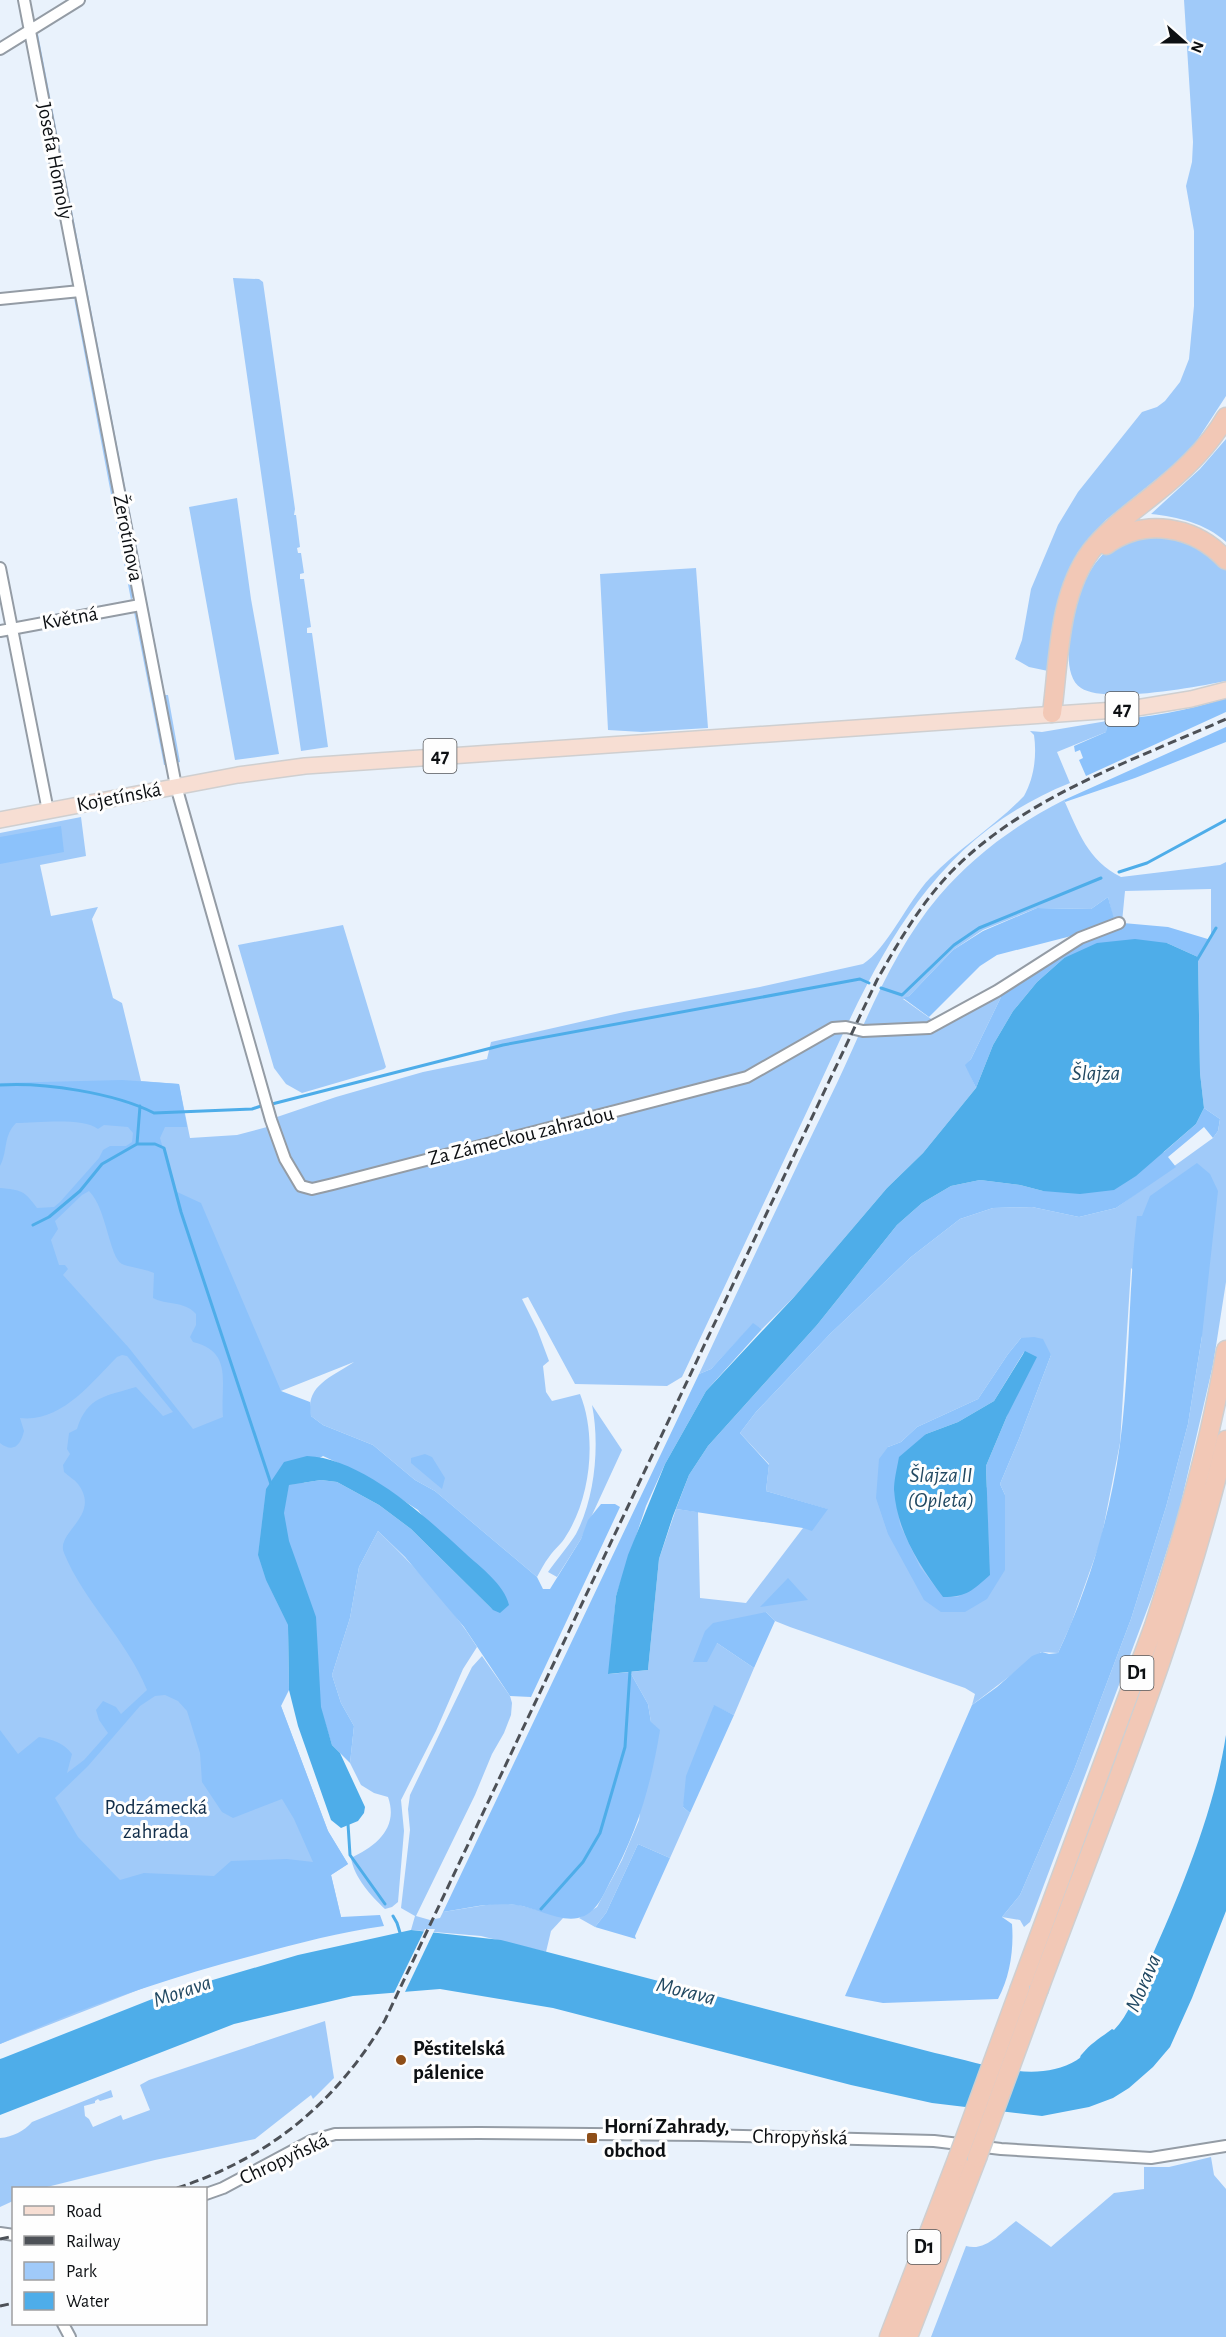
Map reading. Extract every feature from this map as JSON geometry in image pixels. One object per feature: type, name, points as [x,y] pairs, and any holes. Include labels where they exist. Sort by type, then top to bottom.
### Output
[{"type":"highway","points":[[1052,713],[1064,620],[1078,575],[1090,553],[1098,543],[1206,447],[1226,417]]},
{"type":"highway","points":[[1078,575],[1092,557],[1113,540],[1133,531],[1147,529],[1170,529],[1191,535],[1211,546],[1226,560]]},
{"type":"highway","name":"D1","points":[[889,2337],[958,2157],[1170,1579],[1200,1474],[1226,1350]]},
{"type":"highway","name":"D1","points":[[908,2337],[1173,1623],[1203,1529],[1226,1440]]},
{"type":"main road","name":"47","points":[[1052,713],[1152,706],[1226,690]]},
{"type":"main road","name":"Kojetínská","points":[[0,820],[238,775],[343,762],[1052,713]]},
{"type":"street","name":"Josefa Homoly","points":[[24,0],[80,291]]},
{"type":"street","points":[[0,49],[79,0]]},
{"type":"street","points":[[0,299],[80,291]]},
{"type":"street","name":"Žerotínova","points":[[80,291],[176,786]]},
{"type":"street","points":[[0,568],[48,811]]},
{"type":"street","name":"Květná","points":[[0,631],[140,605]]},
{"type":"street","name":"Za Zámeckou zahradou","points":[[176,786],[271,1119],[285,1159],[301,1186],[312,1188],[747,1077],[833,1028],[846,1027],[863,1031],[930,1028],[997,991],[1080,938],[1119,923]]},
{"type":"street","name":"Chropyňská","points":[[207,2194],[223,2188],[311,2141],[335,2134],[690,2135],[934,2140],[1001,2149],[1151,2158],[1226,2146]]},
{"type":"green space","points":[[1184,0],[1226,0],[1226,396],[1189,453],[1106,520],[1078,552],[1063,589],[1048,671],[1029,667],[1015,659],[1022,640],[1031,589],[1058,525],[1078,492],[1142,412],[1157,407],[1165,401],[1180,382],[1189,359],[1194,306],[1194,231],[1186,186],[1192,162],[1193,142]]},
{"type":"green space","points":[[36,34],[38,34],[165,695],[168,695],[180,762],[175,763]]},
{"type":"green space","points":[[233,278],[259,279],[263,282],[294,515],[296,515],[300,547],[297,548],[298,553],[301,553],[304,573],[300,574],[300,579],[304,579],[311,627],[307,628],[307,633],[312,633],[328,747],[301,751]]},
{"type":"green space","points":[[73,298],[0,305],[0,303]]},
{"type":"green space","points":[[74,299],[77,301],[134,595],[131,600]]},
{"type":"green space","points":[[1226,439],[1226,542],[1218,535],[1191,522],[1151,514],[1200,469]]},
{"type":"green space","points":[[237,498],[251,599],[279,754],[235,760],[189,507]]},
{"type":"green space","points":[[1183,536],[1226,568],[1226,681],[1151,693],[1093,693],[1081,688],[1073,679],[1069,666],[1070,634],[1078,600],[1092,567],[1111,547],[1127,540]]},
{"type":"green space","points":[[696,568],[708,728],[642,732],[608,730],[600,574]]},
{"type":"green space","points":[[134,612],[138,615],[168,765],[164,765]]},
{"type":"green space","points":[[1107,721],[1106,732],[1057,752],[1070,783],[1017,810],[972,843],[934,881],[903,924],[875,970],[850,1019],[682,1377],[667,1386],[575,1384],[528,1297],[522,1299],[549,1361],[543,1366],[546,1392],[552,1401],[580,1394],[590,1447],[586,1485],[581,1503],[564,1539],[547,1559],[537,1577],[435,1491],[415,1480],[373,1445],[323,1425],[311,1416],[310,1405],[316,1389],[354,1362],[281,1391],[308,1442],[281,1706],[328,1831],[348,1864],[331,1875],[341,1917],[205,1968],[151,1985],[0,2044],[0,833],[81,817],[86,856],[40,865],[51,916],[98,907],[92,919],[113,998],[122,1003],[141,1081],[179,1084],[190,1138],[237,1135],[267,1127],[277,1117],[336,1097],[423,1072],[487,1059],[491,1042],[624,1012],[760,987],[863,964],[872,957],[889,936],[930,878],[1024,796],[1035,759],[1034,735],[1030,731],[1042,732]]},
{"type":"green space","points":[[1064,800],[1079,834],[1092,854],[1100,863],[1121,877],[1220,865],[1226,862],[1226,1282],[1213,1365],[1178,1516],[1153,1594],[1030,1922],[1024,1927],[1020,1920],[1002,1917],[1020,1895],[1074,1770],[1131,1619],[1166,1507],[1188,1424],[1202,1336],[1131,1268],[1120,1443],[1101,1540],[1071,1624],[1058,1653],[1041,1652],[972,1705],[975,1694],[965,1688],[790,1627],[775,1621],[766,1612],[717,1643],[754,1668],[734,1715],[714,1706],[683,1807],[690,1813],[670,1858],[638,1844],[606,1913],[595,1927],[579,1918],[597,1907],[622,1860],[639,1820],[651,1722],[648,1704],[630,1672],[648,1670],[659,1559],[676,1509],[698,1512],[700,1598],[746,1603],[803,1528],[827,1509],[766,1491],[769,1464],[740,1433],[756,1412],[830,1334],[911,1257],[960,1219],[993,1208],[1032,1207],[1079,1217],[1116,1208],[1213,1138],[1218,1131],[1220,1119],[1204,1108],[1200,1073],[1198,957],[1211,940],[1211,889],[1125,891],[1122,922],[1115,926],[1108,897],[1091,909],[1037,908],[983,930],[953,950],[909,996],[903,999],[934,1021],[996,987],[1001,997],[966,1065],[976,1088],[923,1153],[887,1188],[795,1296],[762,1329],[753,1324],[711,1369],[699,1374],[870,1010],[908,939],[952,881],[997,842]],"holes":[[[1021,1338],[1051,1355],[1000,1484],[1005,1495],[888,1447],[901,1442],[917,1427],[978,1399]]]},
{"type":"green space","points":[[343,925],[386,1067],[302,1093],[286,1084],[274,1068],[238,945]]},
{"type":"green space","points":[[592,1405],[622,1450],[581,1539],[557,1577],[548,1572],[576,1534],[592,1488],[596,1437]]},
{"type":"green space","points":[[378,1531],[431,1586],[477,1647],[463,1669],[436,1731],[401,1800],[404,1831],[398,1902],[385,1909],[359,1879],[351,1858],[369,1848],[383,1835],[388,1827],[391,1808],[388,1797],[374,1793],[361,1785],[350,1763],[354,1726],[341,1703],[332,1675],[350,1618],[359,1567]]},
{"type":"green space","points":[[482,1656],[510,1696],[511,1715],[416,1916],[430,1920],[440,1918],[443,1912],[498,1903],[519,1905],[564,1917],[551,1931],[546,1952],[481,1936],[411,1930],[415,1916],[401,1908],[410,1830],[408,1809],[410,1795],[472,1667]]},
{"type":"green space","points":[[325,2021],[334,2078],[313,2099],[311,2095],[255,2139],[155,2160],[47,2187],[12,2187],[12,2201],[0,2207],[0,2138],[14,2135],[32,2122],[111,2090],[113,2097],[100,2101],[98,2099],[95,2103],[84,2106],[85,2116],[93,2127],[121,2115],[123,2120],[150,2110],[140,2085]]},
{"type":"green space","points":[[1211,2157],[1214,2175],[1226,2189],[1226,2337],[931,2337],[966,2246],[987,2244],[1016,2221],[1051,2247],[1114,2193],[1144,2189],[1144,2167],[1169,2167]]},
{"type":"shaded area","points":[[1226,698],[1226,712],[1086,776],[1079,760],[1083,758],[1080,750],[1075,752],[1074,746],[1106,732],[1107,721],[1167,713]]},
{"type":"shaded area","points":[[1226,727],[1226,742],[1135,778],[1065,802],[1064,800]]},
{"type":"shaded area","points":[[61,826],[64,852],[0,864],[0,837]]},
{"type":"shaded area","points":[[1108,897],[1116,926],[1123,923],[1168,927],[1211,940],[1198,957],[1167,943],[1064,958],[1037,982],[1013,1011],[993,1045],[976,1088],[965,1065],[971,1059],[1001,997],[996,987],[1079,934],[997,955],[980,966],[929,1017],[903,998],[909,996],[953,950],[983,931],[1037,908],[1091,909]]},
{"type":"shaded area","name":"Podzámecká zahrada","points":[[122,1080],[179,1084],[187,1127],[165,1127],[160,1138],[175,1191],[201,1203],[281,1391],[310,1402],[311,1416],[323,1425],[373,1445],[415,1480],[435,1491],[537,1577],[543,1589],[550,1589],[581,1539],[588,1520],[601,1504],[615,1504],[620,1507],[531,1697],[510,1696],[464,1627],[405,1557],[378,1531],[359,1567],[350,1618],[332,1675],[341,1703],[354,1726],[350,1763],[332,1745],[320,1707],[284,1533],[284,1509],[289,1485],[321,1480],[337,1482],[379,1505],[411,1529],[493,1610],[418,1510],[364,1475],[323,1456],[266,1489],[258,1555],[266,1580],[288,1625],[289,1690],[281,1706],[328,1831],[348,1864],[331,1875],[341,1917],[380,1915],[384,1926],[304,1942],[190,1973],[126,1994],[0,2044],[0,1730],[18,1754],[39,1737],[61,1744],[72,1754],[67,1773],[84,1760],[108,1733],[99,1720],[96,1710],[103,1701],[116,1707],[121,1714],[147,1690],[128,1654],[72,1571],[64,1553],[63,1545],[66,1538],[82,1514],[85,1505],[84,1495],[78,1484],[64,1472],[63,1465],[70,1454],[67,1449],[69,1433],[77,1429],[86,1410],[99,1399],[136,1387],[163,1416],[173,1412],[127,1356],[122,1355],[117,1357],[86,1389],[62,1408],[35,1418],[20,1418],[24,1431],[16,1446],[9,1448],[0,1443],[0,1188],[22,1192],[37,1208],[54,1207],[99,1158],[103,1150],[110,1146],[126,1146],[132,1142],[133,1133],[128,1127],[104,1125],[98,1129],[91,1125],[71,1122],[16,1123],[7,1138],[0,1166],[0,1083]],"holes":[[[89,1191],[100,1209],[118,1260],[122,1264],[154,1273],[153,1298],[181,1305],[196,1314],[196,1325],[190,1337],[193,1342],[215,1353],[220,1361],[223,1381],[223,1417],[193,1429],[129,1348],[63,1275],[68,1269],[65,1265],[59,1265],[51,1240],[58,1229],[55,1221]],[[165,1695],[178,1701],[187,1711],[200,1753],[202,1782],[222,1812],[233,1818],[282,1799],[294,1819],[313,1862],[287,1859],[231,1861],[214,1876],[144,1873],[120,1880],[78,1837],[55,1798],[88,1766],[140,1706],[155,1696]]]},
{"type":"shaded area","points":[[1204,1108],[1220,1119],[1218,1131],[1213,1138],[1204,1127],[1168,1157],[1176,1167],[1116,1208],[1079,1217],[1032,1207],[993,1208],[960,1219],[911,1257],[830,1334],[756,1412],[740,1433],[769,1465],[766,1491],[828,1509],[812,1531],[676,1509],[689,1475],[708,1446],[817,1325],[897,1225],[922,1203],[951,1186],[980,1180],[1020,1185],[1043,1191],[1164,1152],[1196,1124]]},
{"type":"shaded area","points":[[1197,1163],[1210,1174],[1218,1191],[1202,1336],[1188,1424],[1166,1507],[1131,1619],[1074,1770],[1020,1895],[1002,1917],[1012,1924],[1012,1953],[1006,1982],[998,1999],[883,2003],[845,1996],[972,1705],[997,1687],[1032,1656],[1042,1652],[1058,1653],[1069,1628],[1097,1551],[1116,1471],[1126,1387],[1137,1216],[1142,1216],[1150,1196]]},
{"type":"shaded area","points":[[753,1323],[762,1329],[706,1391],[665,1464],[646,1506],[616,1596],[609,1674],[630,1672],[648,1704],[651,1722],[660,1730],[642,1808],[628,1845],[605,1893],[590,1913],[570,1919],[507,1904],[443,1912],[699,1374],[711,1369]]},
{"type":"shaded area","points":[[1021,1338],[1043,1339],[1051,1355],[1000,1484],[1005,1495],[1005,1570],[987,1599],[965,1612],[941,1612],[924,1600],[888,1534],[876,1498],[879,1459],[888,1447],[901,1442],[917,1427],[978,1399]],"holes":[[[1024,1352],[1007,1416],[986,1466],[990,1575],[958,1597],[943,1597],[920,1567],[900,1525],[894,1489],[926,1434],[958,1422],[994,1401]]]},
{"type":"shaded area","points":[[425,1454],[432,1457],[445,1478],[442,1489],[411,1463],[411,1458]]},
{"type":"shaded area","points":[[788,1578],[808,1600],[760,1607]]},
{"type":"shaded area","points":[[766,1612],[775,1621],[754,1668],[717,1643],[707,1662],[693,1662],[705,1631],[713,1623]]},
{"type":"shaded area","points":[[714,1705],[734,1715],[690,1813],[683,1807],[686,1776]]},
{"type":"shaded area","points":[[638,1844],[670,1858],[635,1936],[636,1939],[595,1927],[606,1913]]},
{"type":"water","name":"Šlajza","points":[[1135,939],[1167,943],[1198,957],[1200,1073],[1204,1108],[1196,1124],[1136,1176],[1114,1190],[1080,1194],[1043,1191],[1020,1185],[980,1180],[951,1186],[922,1203],[897,1225],[817,1325],[708,1446],[689,1475],[659,1559],[648,1670],[608,1674],[616,1596],[628,1555],[665,1464],[706,1391],[795,1296],[887,1188],[923,1153],[976,1088],[993,1045],[1013,1011],[1037,982],[1064,958],[1097,943]]},
{"type":"water","name":"Šlajza II (Opleta)","points":[[1025,1351],[1037,1357],[1007,1416],[986,1466],[990,1575],[969,1592],[958,1596],[943,1597],[918,1560],[904,1533],[894,1490],[899,1457],[926,1434],[958,1422],[994,1401]]},
{"type":"water","points":[[307,1456],[328,1459],[349,1467],[392,1492],[432,1523],[491,1576],[502,1590],[509,1605],[500,1613],[493,1610],[411,1529],[379,1505],[337,1482],[321,1480],[289,1485],[284,1513],[289,1541],[316,1617],[321,1707],[332,1745],[340,1753],[365,1807],[358,1821],[341,1828],[331,1820],[298,1726],[289,1690],[288,1625],[266,1580],[258,1555],[266,1489],[284,1462]]},
{"type":"water","name":"Morava","points":[[1226,1735],[1226,1911],[1170,2047],[1153,2067],[1129,2088],[1113,2098],[1089,2107],[1042,2116],[932,2103],[851,2085],[553,2008],[440,1989],[353,1996],[234,2024],[0,2115],[0,2059],[165,1994],[298,1955],[411,1930],[501,1940],[988,2066],[1025,2072],[1060,2068],[1080,2058],[1093,2043],[1112,2029],[1114,2030],[1132,2003],[1193,1857],[1213,1795]]},
{"type":"pier","points":[[425,1929],[435,1929],[404,1994],[393,1995]]},
{"type":"waterway","points":[[1119,872],[1147,863],[1226,820]]},
{"type":"waterway","points":[[881,988],[902,995],[954,945],[979,928],[1101,878]]},
{"type":"waterway","points":[[1197,960],[1216,928]]},
{"type":"waterway","points":[[272,1104],[503,1045],[860,979],[869,983]]},
{"type":"waterway","points":[[0,1085],[37,1085],[78,1090],[120,1100],[154,1113],[252,1109],[261,1106]]},
{"type":"waterway","points":[[33,1225],[49,1217],[80,1191],[102,1164],[137,1144],[140,1106]]},
{"type":"waterway","points":[[137,1144],[155,1144],[164,1148],[181,1212],[271,1484]]},
{"type":"waterway","points":[[541,1909],[583,1862],[600,1833],[625,1747],[630,1671]]},
{"type":"waterway","points":[[348,1824],[350,1855],[385,1904]]},
{"type":"waterway","points":[[393,1916],[401,1936]]},
{"type":"railway","points":[[180,2187],[241,2161],[270,2144],[297,2124],[345,2077],[385,2020],[877,980],[920,909],[952,871],[981,845],[1046,801],[1118,766],[1226,719]]},
{"type":"railway","points":[[0,2239],[12,2236]]},
{"type":"railway","points":[[0,2306],[12,2303]]},
{"type":"place","name":"Pěstitelská pálenice","points":[[401,2060]]},
{"type":"place","name":"Horní Zahrady, obchod","points":[[592,2138]]}]
